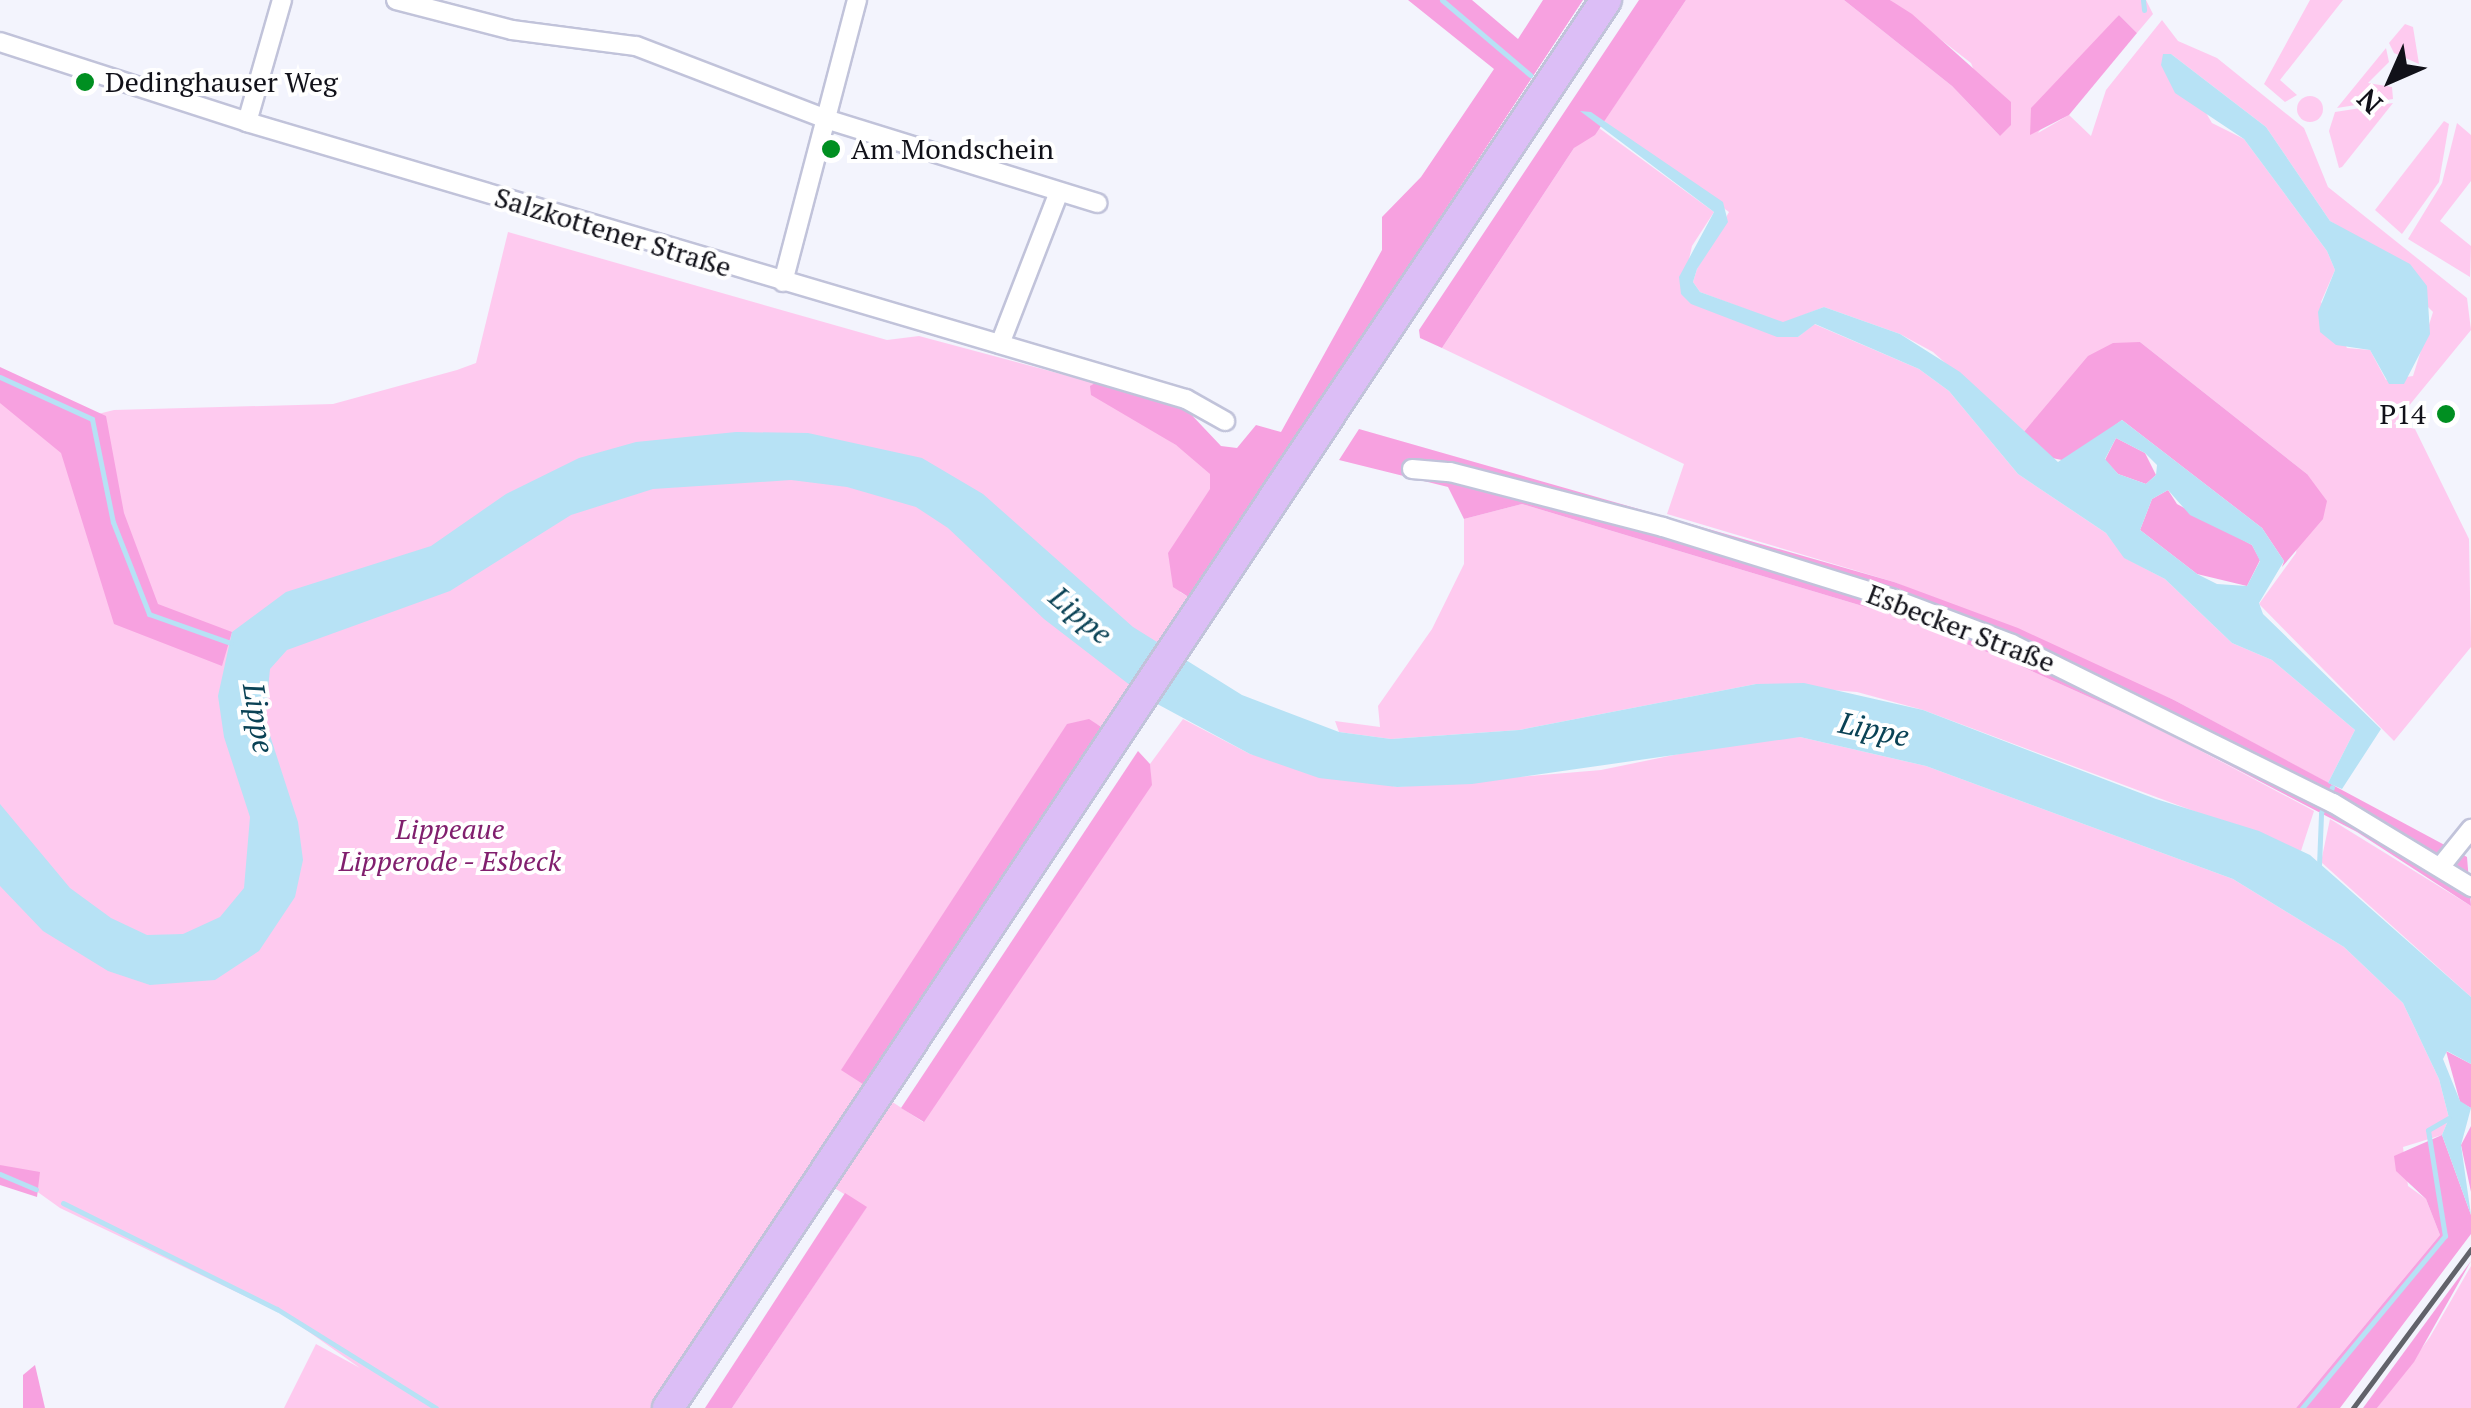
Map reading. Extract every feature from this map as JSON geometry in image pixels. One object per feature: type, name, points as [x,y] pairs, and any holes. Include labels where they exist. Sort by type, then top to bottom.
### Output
[{"type":"highway","points":[[691,1408],[826,1190],[1232,579],[1606,0]]},
{"type":"highway","points":[[1232,579],[1628,0]]},
{"type":"highway","points":[[668,1408],[826,1190]]},
{"type":"street","points":[[247,122],[282,0]]},
{"type":"street","points":[[396,0],[512,30],[636,46],[829,120],[1097,203]]},
{"type":"street","points":[[783,282],[829,120],[857,0]]},
{"type":"street","name":"Salzkottener Straße","points":[[0,42],[247,122],[1186,398],[1225,421]]},
{"type":"street","points":[[1000,344],[1059,192]]},
{"type":"street","name":"Esbecker Straße","points":[[1412,469],[1450,472],[1609,512],[1892,598],[2046,660],[2326,799],[2471,886]]},
{"type":"street","points":[[2441,866],[2471,829]]},
{"type":"green space","points":[[1686,0],[1844,0],[1952,86],[2000,136],[1971,63],[1890,0],[2146,0],[2153,14],[2137,33],[2119,15],[2038,133],[2069,115],[2091,136],[2106,90],[2162,20],[2178,41],[2217,58],[2304,128],[2328,187],[2467,298],[2471,330],[2394,424],[2415,429],[2469,539],[2471,647],[2394,741],[2259,604],[2296,553],[2307,474],[2140,342],[2053,399],[2023,433],[1933,352],[1900,334],[1824,307],[1783,323],[1700,292],[1693,282],[1697,269],[1729,212],[1604,121]],"holes":[[[2171,54],[2266,127],[2330,221],[2362,241],[2433,312],[2413,376],[2386,380],[2370,350],[2347,348],[2321,302],[2335,270],[2327,251],[2244,139],[2212,123]]]},
{"type":"green space","points":[[2310,0],[2343,0],[2280,80],[2297,95],[2285,102],[2264,84]]},
{"type":"green space","points":[[2405,24],[2413,27],[2419,64],[2394,53],[2389,43]]},
{"type":"green space","points":[[2386,48],[2389,62],[2368,83],[2392,87],[2393,99],[2337,108]]},
{"type":"green space","points":[[2310,96],[2319,100],[2323,109],[2319,118],[2310,122],[2301,118],[2297,109],[2301,100]]},
{"type":"green space","points":[[2393,103],[2339,168],[2329,131],[2335,112]]},
{"type":"green space","points":[[2444,121],[2449,124],[2439,182],[2402,234],[2375,210]]},
{"type":"green space","points":[[2457,123],[2471,135],[2471,181],[2440,221],[2471,246],[2470,277],[2408,239],[2442,183]]},
{"type":"green space","points":[[1599,128],[1714,212],[1692,246],[1681,294],[1798,337],[1814,324],[1919,369],[1949,391],[2018,474],[2106,533],[2125,558],[2165,579],[2232,643],[2272,660],[2355,730],[2328,783],[2174,700],[1894,582],[1667,514],[1684,464],[1442,348],[1574,148]]},
{"type":"green space","name":"Lippeaue Lipperode - Esbeck","points":[[508,232],[887,340],[919,336],[1125,391],[1167,439],[1223,476],[1180,592],[1190,598],[1106,729],[1088,720],[842,1069],[923,1122],[1151,785],[1150,764],[1183,719],[1250,754],[1397,787],[1601,770],[1747,740],[1800,737],[1926,766],[2233,879],[2344,947],[2403,1003],[2439,1079],[2449,1118],[2442,1135],[2403,1147],[2408,1186],[2426,1199],[2440,1235],[2296,1408],[732,1408],[866,1208],[811,1173],[653,1408],[284,1408],[316,1344],[360,1368],[285,1315],[60,1208],[0,1165],[0,378],[86,417],[114,410],[333,404],[457,370],[476,363]]},
{"type":"green space","points":[[1522,504],[1886,613],[2005,659],[2158,728],[2314,811],[2301,851],[1923,710],[1857,692],[1756,684],[1519,730],[1391,739],[1339,732],[1335,721],[1380,727],[1378,706],[1432,629],[1464,564],[1464,519]]},
{"type":"green space","points":[[2330,819],[2471,906],[2471,997],[2321,862]]},
{"type":"green space","points":[[2471,1266],[2471,1408],[2377,1408],[2430,1337]]},
{"type":"shaded area","points":[[1408,0],[1472,0],[1518,39],[1543,0],[1583,0],[1190,598],[1173,587],[1168,553],[1210,489],[1210,474],[1176,445],[1091,395],[1090,386],[1097,382],[1185,408],[1221,446],[1237,448],[1256,425],[1281,432],[1382,250],[1382,217],[1421,177],[1494,69]]},
{"type":"shaded area","points":[[1639,0],[1686,0],[1595,135],[1574,148],[1442,348],[1420,338],[1419,330]]},
{"type":"shaded area","points":[[1844,0],[1890,0],[1912,14],[2011,102],[2011,125],[2000,136],[1952,86]]},
{"type":"shaded area","points":[[2119,15],[2137,33],[2069,115],[2030,135],[2031,108]]},
{"type":"shaded area","points":[[2140,342],[2307,474],[2327,501],[2323,519],[2282,567],[2284,561],[2262,528],[2122,420],[2067,461],[2047,457],[2023,433],[2088,356],[2113,343]]},
{"type":"shaded area","points":[[0,367],[106,416],[124,513],[158,604],[232,632],[222,666],[114,624],[61,453],[0,403]]},
{"type":"shaded area","points":[[1359,429],[1894,582],[2018,628],[2174,700],[2467,857],[2471,906],[2357,832],[2158,728],[2005,659],[1886,613],[1522,504],[1464,519],[1448,487],[1339,460]]},
{"type":"shaded area","points":[[2116,438],[2145,453],[2156,475],[2146,484],[2118,474],[2105,460]]},
{"type":"shaded area","points":[[2168,490],[2177,504],[2252,545],[2260,560],[2247,586],[2197,574],[2140,530],[2152,499]]},
{"type":"shaded area","points":[[1089,719],[1106,730],[869,1088],[841,1070],[1067,724]]},
{"type":"shaded area","points":[[1138,751],[1150,764],[1152,785],[924,1122],[901,1108]]},
{"type":"shaded area","points":[[2446,1051],[2471,1064],[2471,1108],[2460,1102]]},
{"type":"shaded area","points":[[2471,1126],[2471,1192],[2461,1145]]},
{"type":"shaded area","points":[[2442,1135],[2471,1215],[2471,1234],[2340,1408],[2296,1408],[2440,1235],[2426,1199],[2396,1171],[2394,1156]]},
{"type":"shaded area","points":[[0,1165],[40,1172],[37,1197],[0,1185]]},
{"type":"shaded area","points":[[845,1193],[867,1207],[732,1408],[705,1408]]},
{"type":"shaded area","points":[[2471,1261],[2414,1362],[2377,1408],[2363,1408]]},
{"type":"shaded area","points":[[35,1365],[45,1408],[23,1408],[23,1375]]},
{"type":"water","points":[[2163,54],[2171,54],[2266,127],[2330,221],[2410,264],[2427,286],[2430,334],[2404,384],[2389,384],[2370,350],[2336,345],[2320,332],[2318,312],[2335,270],[2327,251],[2244,139],[2175,93],[2161,65]]},
{"type":"water","points":[[1580,111],[1591,112],[1723,202],[1728,222],[1697,269],[1693,282],[1700,292],[1783,322],[1824,307],[1900,334],[1960,372],[2058,462],[2122,420],[2262,528],[2284,561],[2259,603],[2263,614],[2381,729],[2342,789],[2328,783],[2355,730],[2272,660],[2232,643],[2165,579],[2124,558],[2106,533],[2018,474],[1949,391],[1919,369],[1815,324],[1798,337],[1777,337],[1691,304],[1681,294],[1679,277],[1714,212]],"holes":[[[2116,438],[2145,453],[2157,465],[2156,475],[2146,484],[2118,474],[2105,459]],[[2168,490],[2190,515],[2252,545],[2260,561],[2247,586],[2217,584],[2197,574],[2140,530],[2152,499]]]},
{"type":"water","name":"Lippe","points":[[736,432],[808,433],[922,458],[983,494],[1133,627],[1242,695],[1339,732],[1391,739],[1519,730],[1756,684],[1804,683],[1923,710],[2156,799],[2259,831],[2310,855],[2471,997],[2471,1064],[2447,1051],[2443,1059],[2460,1101],[2471,1108],[2461,1145],[2471,1215],[2442,1135],[2449,1118],[2439,1079],[2403,1003],[2344,947],[2233,879],[1926,766],[1800,737],[1472,784],[1397,787],[1319,778],[1250,754],[1148,699],[1044,619],[948,528],[916,507],[847,487],[791,480],[653,489],[571,515],[450,591],[287,650],[270,669],[265,720],[298,822],[303,860],[295,897],[259,951],[215,980],[150,985],[108,971],[43,931],[0,886],[0,804],[70,888],[111,918],[147,935],[183,934],[220,917],[244,888],[250,817],[224,737],[218,696],[232,632],[286,592],[431,546],[506,494],[579,458],[636,442]]},
{"type":"waterway","points":[[1442,0],[1530,75]]},
{"type":"waterway","points":[[2143,0],[2144,10]]},
{"type":"waterway","points":[[0,377],[92,419],[113,522],[149,614],[231,643]]},
{"type":"waterway","points":[[2319,866],[2321,813],[2332,787]]},
{"type":"waterway","points":[[2302,1408],[2445,1236],[2428,1130],[2449,1118]]},
{"type":"waterway","points":[[0,1174],[36,1189]]},
{"type":"waterway","points":[[63,1203],[277,1309],[436,1408]]},
{"type":"railway","points":[[2353,1408],[2471,1249]]},
{"type":"place","name":"Dedinghauser Weg","points":[[85,82]]},
{"type":"place","name":"Am Mondschein","points":[[831,149]]},
{"type":"place","name":"P14","points":[[2446,414]]}]
